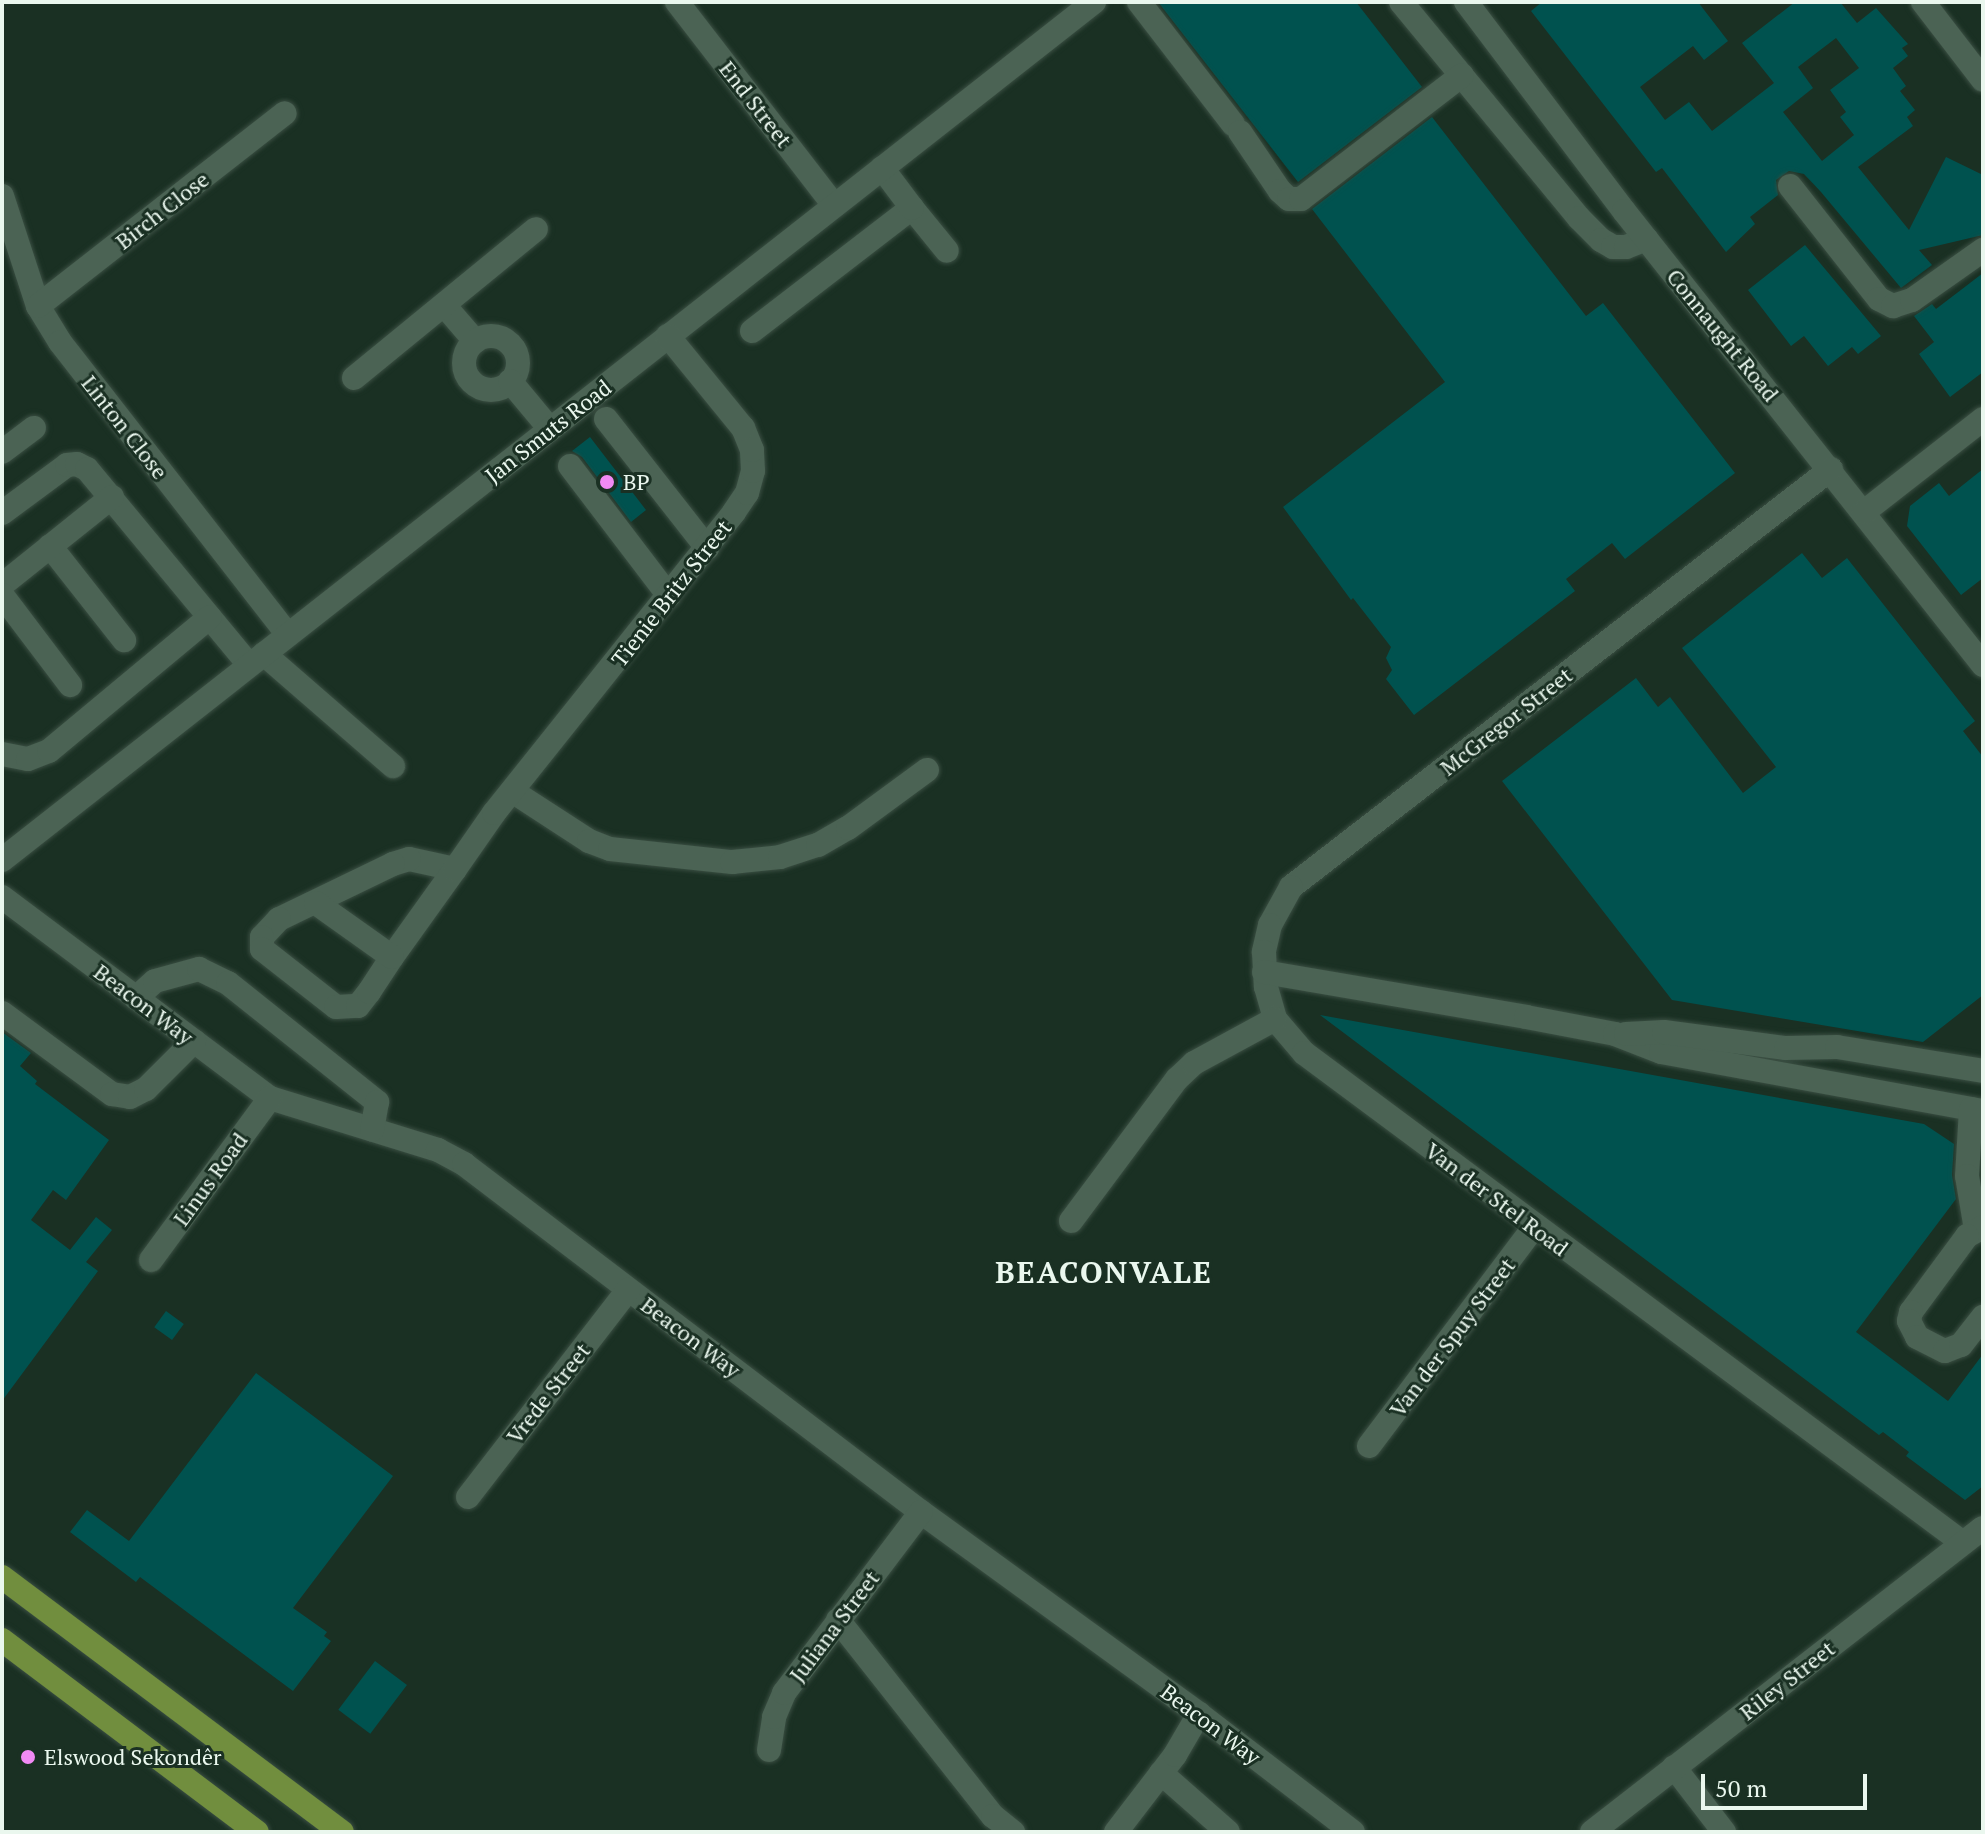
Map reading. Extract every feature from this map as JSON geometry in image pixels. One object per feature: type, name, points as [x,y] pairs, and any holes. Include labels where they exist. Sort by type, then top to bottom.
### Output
[{"type":"main road","points":[[2,1577],[342,1832]]},
{"type":"main road","points":[[2,1640],[257,1832]]},
{"type":"street","name":"End Street","points":[[677,2],[834,205]]},
{"type":"street","name":"Jan Smuts Road","points":[[2,860],[1094,2]]},
{"type":"street","points":[[1139,2],[1289,199],[1301,199],[1462,75]]},
{"type":"street","points":[[1401,2],[1601,240],[1613,247],[1626,247],[1647,239]]},
{"type":"street","name":"Connaught Road","points":[[1466,2],[1647,239],[1983,665]]},
{"type":"street","points":[[1923,2],[1983,80]]},
{"type":"street","name":"Birch Close","points":[[38,306],[285,113]]},
{"type":"street","points":[[1526,154],[1560,126]]},
{"type":"street","points":[[882,168],[947,251]]},
{"type":"street","points":[[1790,186],[1879,299],[1893,306],[1912,300],[1983,250]]},
{"type":"street","name":"Linton Close","points":[[2,196],[38,306],[60,342],[288,635]]},
{"type":"street","points":[[752,331],[912,208]]},
{"type":"street","points":[[354,378],[536,229]]},
{"type":"street","points":[[444,305],[475,341]]},
{"type":"street","points":[[496,336],[507,341],[517,360],[510,381],[499,388],[487,390],[475,385],[463,363],[466,351],[475,341],[496,336]]},
{"type":"street","name":"Tienie Britz Street","points":[[316,903],[268,927],[261,943],[267,955],[336,1007],[358,1006],[477,837],[707,548],[747,493],[753,471],[752,450],[743,428],[668,336]]},
{"type":"street","points":[[510,381],[550,429]]},
{"type":"street","points":[[606,419],[707,548]]},
{"type":"street","points":[[1864,512],[1983,419]]},
{"type":"street","points":[[2,452],[34,428]]},
{"type":"street","points":[[2,513],[67,465],[77,464],[95,476],[210,617],[257,660],[393,766]]},
{"type":"street","points":[[570,466],[669,596]]},
{"type":"street","name":"McGregor Street","points":[[1275,1019],[1264,972],[1264,952],[1270,925],[1291,887],[1831,469]]},
{"type":"street","points":[[2,585],[112,497]]},
{"type":"street","points":[[50,546],[124,640]]},
{"type":"street","points":[[2,595],[70,685]]},
{"type":"street","points":[[2,754],[28,759],[49,751],[210,617]]},
{"type":"street","points":[[512,791],[589,841],[610,849],[732,862],[780,857],[818,845],[848,828],[927,770]]},
{"type":"street","points":[[392,957],[316,903],[401,861],[423,860],[455,869]]},
{"type":"street","name":"Beacon Way","points":[[2,897],[270,1098],[455,1158],[921,1512],[1199,1714],[1353,1832]]},
{"type":"street","points":[[136,998],[155,981],[199,969],[228,983],[377,1102],[372,1130]]},
{"type":"street","points":[[1264,972],[1615,1034],[1661,1052],[1977,1110],[1967,1176],[1979,1229],[1921,1300],[1909,1321],[1917,1337],[1945,1351],[1961,1345],[1983,1317]]},
{"type":"street","points":[[2,1013],[112,1094],[130,1097],[146,1089],[194,1041]]},
{"type":"street","points":[[1071,1221],[1177,1079],[1194,1063],[1275,1019]]},
{"type":"street","name":"Van der Stel Road","points":[[1275,1019],[1304,1053],[1963,1543]]},
{"type":"street","points":[[1615,1034],[1664,1032],[1786,1048],[1837,1047],[1983,1071]]},
{"type":"street","name":"Linus Road","points":[[151,1260],[270,1098]]},
{"type":"street","name":"Van der Spuy Street","points":[[1369,1446],[1534,1227]]},
{"type":"street","name":"Vrede Street","points":[[468,1497],[628,1290]]},
{"type":"street","name":"Juliana Street","points":[[769,1750],[779,1702],[921,1512]]},
{"type":"street","name":"Riley Street","points":[[1592,1832],[1983,1528]]},
{"type":"street","points":[[838,1620],[993,1816],[1013,1832]]},
{"type":"street","points":[[1116,1832],[1161,1773],[1199,1714]]},
{"type":"street","points":[[1674,1767],[1724,1832]]},
{"type":"street","points":[[1161,1773],[1228,1832]]},
{"type":"building","points":[[1158,2],[1356,2],[1422,87],[1298,182]]},
{"type":"building","points":[[1542,2],[1698,2],[1728,41],[1704,60],[1693,46],[1640,87],[1665,120],[1689,102],[1712,131],[1774,83],[1742,43],[1795,2],[1840,2],[1857,23],[1876,8],[1908,44],[1902,48],[1908,56],[1893,68],[1906,86],[1900,91],[1915,110],[1907,117],[1913,126],[1858,167],[1909,230],[1946,157],[1983,175],[1983,235],[1919,250],[1932,265],[1901,288],[1804,174],[1789,171],[1776,180],[1778,195],[1750,217],[1755,224],[1726,252],[1662,168],[1656,172],[1531,11]],"holes":[[[1836,38],[1859,68],[1830,90],[1846,112],[1840,117],[1854,135],[1822,161],[1783,112],[1813,88],[1798,67]]]},
{"type":"building","points":[[1432,117],[1586,316],[1603,303],[1735,473],[1625,559],[1612,543],[1566,579],[1575,591],[1414,715],[1386,679],[1392,670],[1386,658],[1391,647],[1353,598],[1351,600],[1283,507],[1445,382],[1312,209]]},
{"type":"building","points":[[1805,245],[1881,336],[1858,354],[1852,347],[1828,366],[1804,336],[1791,346],[1748,290]]},
{"type":"building","points":[[1983,273],[1983,372],[1950,397],[1919,354],[1934,342],[1914,316],[1932,304],[1936,309]]},
{"type":"building","points":[[590,437],[646,510],[631,522],[582,457],[572,451]]},
{"type":"building","points":[[1983,469],[1983,578],[1961,595],[1907,526],[1910,506],[1939,483],[1949,496]]},
{"type":"building","points":[[1802,553],[1822,578],[1847,558],[1975,721],[1963,731],[1983,757],[1983,995],[1923,1042],[1672,1000],[1502,781],[1636,678],[1658,707],[1670,697],[1743,793],[1776,767],[1682,648]]},
{"type":"building","points":[[1320,1015],[1924,1124],[1954,1144],[1952,1175],[1956,1199],[1856,1332],[1948,1401],[1983,1354],[1983,1486],[1965,1500],[1906,1456],[1909,1452],[1883,1432],[1879,1435]]},
{"type":"building","points":[[2,1032],[31,1053],[20,1066],[37,1081],[35,1084],[109,1140],[66,1200],[53,1190],[31,1220],[70,1250],[96,1217],[112,1230],[86,1262],[98,1271],[2,1401]]},
{"type":"building","points":[[166,1311],[184,1324],[172,1340],[154,1327]]},
{"type":"building","points":[[256,1373],[393,1476],[293,1608],[327,1632],[324,1636],[331,1641],[293,1691],[140,1577],[136,1582],[70,1532],[87,1510],[129,1541]]},
{"type":"building","points":[[375,1661],[407,1685],[370,1734],[338,1710]]},
{"type":"place","name":"BP","points":[[607,482]]},
{"type":"place","name":"Elswood Sekondêr","points":[[28,1757]]},
{"type":"district","name":"BEACONVALE","points":[[1104,1272]]}]
